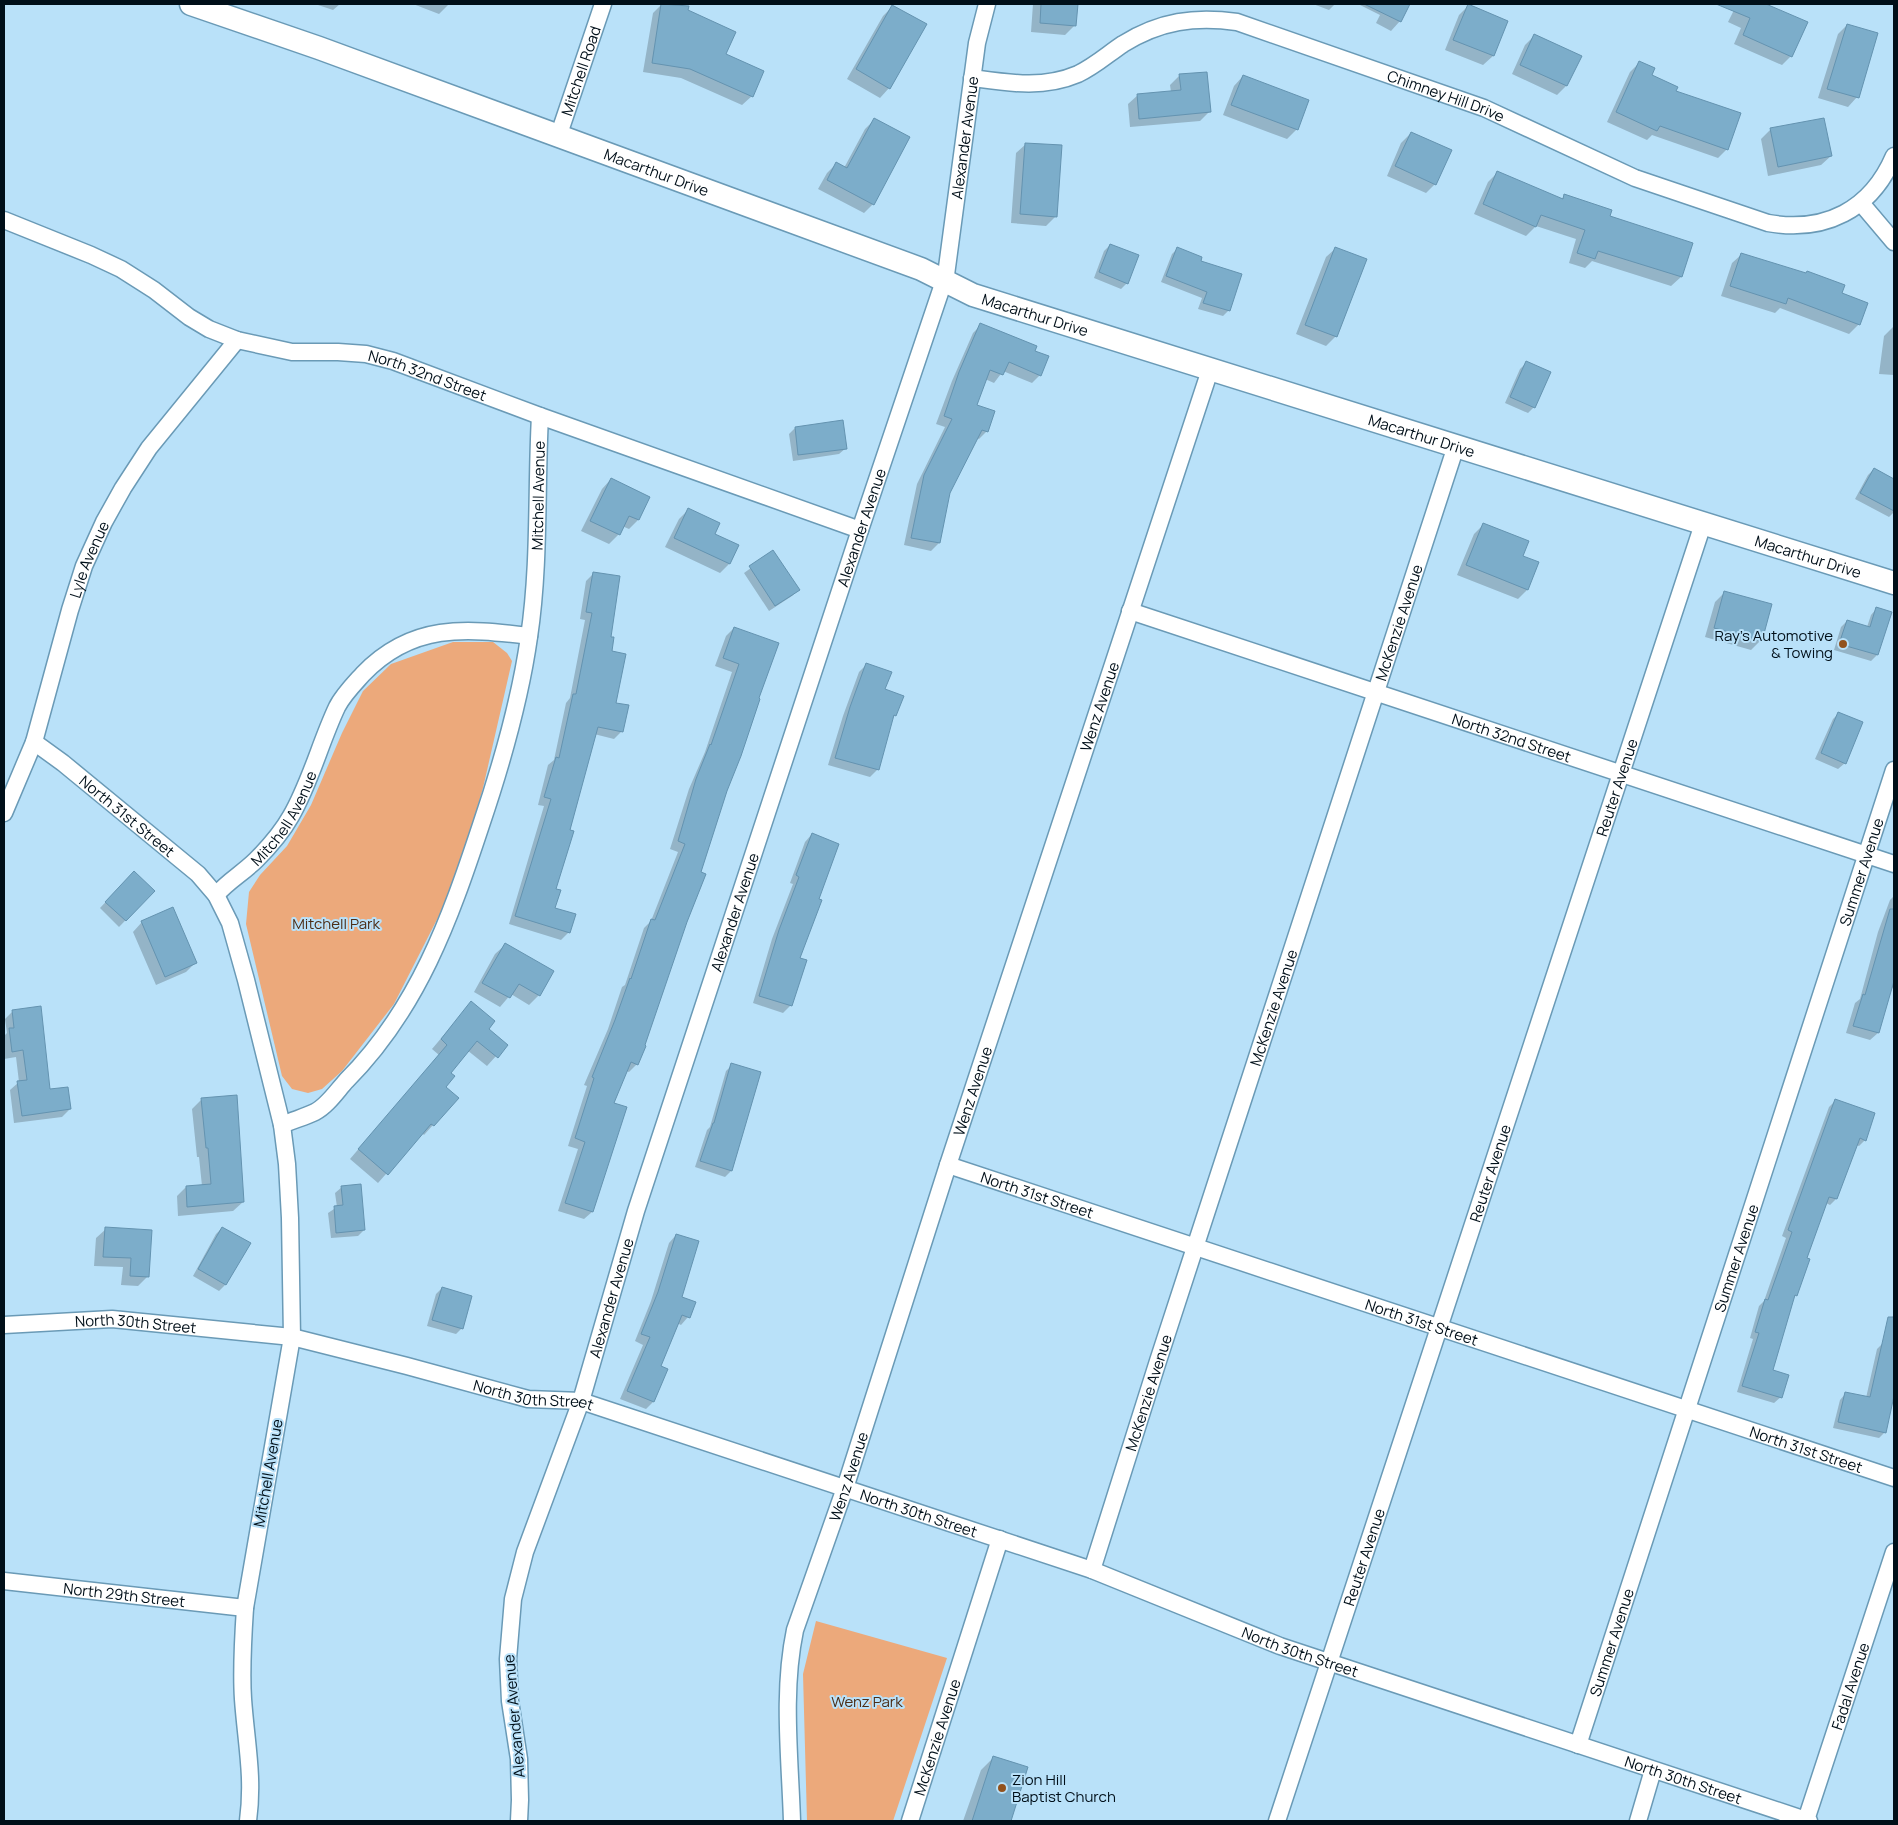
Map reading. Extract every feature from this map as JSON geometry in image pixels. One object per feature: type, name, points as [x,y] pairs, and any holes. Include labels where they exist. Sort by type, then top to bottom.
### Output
[{"type":"main road","name":"Macarthur Drive","points":[[191,4],[319,48],[921,269],[973,295],[1894,583]]},
{"type":"street","name":"Mitchell Road","points":[[558,137],[603,4]]},
{"type":"street","name":"Alexander Avenue","points":[[519,1821],[519,1759],[510,1701],[508,1660],[513,1599],[526,1552],[580,1402],[636,1210],[944,280],[977,44],[987,4]]},
{"type":"street","name":"Chimney Hill Drive","points":[[972,78],[1023,85],[1060,80],[1086,70],[1136,36],[1168,24],[1214,19],[1237,22],[1484,108],[1635,178],[1768,223],[1788,226],[1824,222],[1842,215],[1871,194],[1889,168],[1894,156]]},
{"type":"street","points":[[1861,203],[1894,242]]},
{"type":"street","name":"North 32nd Street","points":[[4,220],[121,269],[154,290],[189,317],[210,329],[238,340],[292,352],[366,354],[393,361],[540,416],[860,530]]},
{"type":"street","name":"Lyle Avenue","points":[[4,813],[34,742],[84,566],[104,522],[149,448],[238,340]]},
{"type":"street","name":"Wenz Avenue","points":[[792,1821],[788,1682],[790,1654],[795,1630],[845,1488],[948,1165],[1210,370]]},
{"type":"street","name":"Mitchell Avenue","points":[[282,1125],[317,1111],[359,1069],[381,1042],[406,1005],[428,967],[459,894],[496,780],[519,697],[529,636],[536,566],[540,416]]},
{"type":"street","name":"McKenzie Avenue","points":[[1092,1570],[1456,446]]},
{"type":"street","name":"Reuter Avenue","points":[[1277,1821],[1703,524]]},
{"type":"street","name":"North 32nd Street","points":[[1130,611],[1894,864]]},
{"type":"street","name":"Mitchell Avenue","points":[[248,1821],[251,1796],[250,1762],[243,1699],[242,1646],[245,1608],[292,1338],[290,1218],[287,1164],[282,1125],[230,923],[216,895],[225,884],[255,861],[282,831],[307,786],[338,706],[374,662],[396,648],[434,633],[460,630],[529,636]]},
{"type":"street","name":"North 31st Street","points":[[34,742],[63,763],[198,874],[216,895]]},
{"type":"street","name":"Summer Avenue","points":[[1578,1745],[1894,770]]},
{"type":"street","name":"North 31st Street","points":[[948,1165],[1894,1478]]},
{"type":"street","name":"North 30th Street","points":[[4,1324],[112,1319],[292,1338],[407,1366],[528,1399],[580,1402],[1092,1570],[1280,1646],[1808,1821]]},
{"type":"street","name":"McKenzie Avenue","points":[[910,1821],[1000,1539]]},
{"type":"street","name":"Fadal Avenue","points":[[1808,1821],[1894,1552]]},
{"type":"street","name":"North 29th Street","points":[[4,1582],[245,1608]]},
{"type":"street","points":[[1638,1821],[1653,1770]]},
{"type":"green space","name":"Mitchell Park","points":[[453,642],[493,642],[507,653],[512,661],[483,788],[454,886],[394,1004],[342,1071],[322,1089],[308,1093],[292,1089],[282,1076],[246,924],[249,892],[260,875],[287,846],[311,805],[342,733],[363,691],[391,664]]},
{"type":"green space","name":"Wenz Park","points":[[816,1621],[947,1658],[893,1821],[807,1821],[803,1674]]},
{"type":"building","points":[[661,4],[689,6],[688,10],[736,32],[726,54],[764,71],[753,97],[690,69],[652,63]]},
{"type":"building","points":[[1041,4],[1078,4],[1076,26],[1040,23]]},
{"type":"building","points":[[1364,4],[1410,4],[1401,22]]},
{"type":"building","points":[[1468,4],[1508,21],[1494,56],[1453,40]]},
{"type":"building","points":[[1716,4],[1766,4],[1808,22],[1792,57],[1743,35],[1750,18]]},
{"type":"building","points":[[892,5],[927,24],[890,89],[856,69]]},
{"type":"building","points":[[1847,24],[1878,33],[1859,98],[1827,89]]},
{"type":"building","points":[[1534,34],[1582,56],[1567,86],[1520,65]]},
{"type":"building","points":[[1639,61],[1655,68],[1652,75],[1678,87],[1676,91],[1741,113],[1728,150],[1660,126],[1657,131],[1616,112]]},
{"type":"building","points":[[1207,72],[1211,112],[1139,119],[1137,94],[1181,90],[1179,74]]},
{"type":"building","points":[[1243,75],[1309,100],[1298,130],[1231,105]]},
{"type":"building","points":[[874,118],[910,137],[874,205],[827,180],[836,162],[847,168]]},
{"type":"building","points":[[1824,118],[1832,156],[1778,167],[1770,128]]},
{"type":"building","points":[[1411,132],[1452,150],[1436,185],[1395,166]]},
{"type":"building","points":[[1025,143],[1062,145],[1057,217],[1020,214]]},
{"type":"building","points":[[1497,171],[1563,199],[1564,194],[1612,210],[1610,216],[1693,243],[1682,277],[1598,251],[1595,259],[1577,253],[1585,230],[1541,215],[1536,227],[1483,204]]},
{"type":"building","points":[[1110,244],[1139,255],[1128,284],[1099,272]]},
{"type":"building","points":[[1177,247],[1202,257],[1201,261],[1242,274],[1230,311],[1203,303],[1207,292],[1166,276]]},
{"type":"building","points":[[1335,247],[1367,259],[1337,337],[1305,325]]},
{"type":"building","points":[[1741,253],[1806,273],[1807,271],[1845,285],[1842,293],[1868,303],[1860,325],[1788,298],[1786,304],[1730,286]]},
{"type":"building","points":[[980,323],[1037,346],[1035,351],[1049,356],[1041,376],[1009,362],[1003,375],[990,370],[977,405],[995,411],[988,432],[982,430],[950,493],[940,543],[911,538],[924,475],[952,419],[944,416],[959,372]]},
{"type":"building","points":[[1526,361],[1551,372],[1535,408],[1510,397]]},
{"type":"building","points":[[843,420],[847,449],[798,455],[795,427]]},
{"type":"building","points":[[1874,468],[1894,479],[1894,511],[1860,493]]},
{"type":"building","points":[[611,478],[650,497],[639,520],[629,516],[620,535],[590,521]]},
{"type":"building","points":[[688,508],[720,523],[715,534],[739,545],[730,564],[674,538]]},
{"type":"building","points":[[1483,523],[1529,541],[1523,556],[1539,562],[1528,590],[1466,565]]},
{"type":"building","points":[[773,550],[800,590],[775,606],[749,566]]},
{"type":"building","points":[[593,572],[620,576],[611,637],[614,637],[612,651],[626,654],[616,703],[629,705],[623,732],[598,727],[570,830],[574,831],[556,889],[561,890],[555,908],[576,914],[570,933],[515,916],[551,799],[544,797],[556,757],[559,758],[573,694],[576,694],[592,613],[586,612]]},
{"type":"building","points":[[1724,591],[1772,604],[1762,641],[1714,628]]},
{"type":"building","points":[[1876,607],[1892,612],[1878,655],[1839,644],[1847,620],[1870,627]]},
{"type":"building","points":[[734,627],[779,643],[741,756],[727,791],[701,872],[706,874],[687,922],[646,1046],[638,1065],[631,1062],[614,1103],[627,1107],[593,1212],[565,1203],[585,1142],[575,1138],[594,1078],[592,1077],[631,979],[651,919],[655,920],[685,844],[678,841],[696,779],[711,745],[739,664],[723,658]]},
{"type":"building","points":[[866,663],[892,672],[885,689],[904,696],[896,716],[894,715],[879,770],[835,758],[850,707]]},
{"type":"building","points":[[1838,712],[1863,722],[1846,764],[1821,753]]},
{"type":"building","points":[[812,833],[839,844],[819,899],[822,900],[800,958],[807,960],[792,1006],[759,996],[779,930],[799,877],[796,875]]},
{"type":"building","points":[[134,871],[155,891],[126,921],[105,902]]},
{"type":"building","points":[[173,907],[197,963],[165,977],[141,921]]},
{"type":"building","points":[[1890,909],[1894,909],[1894,981],[1879,1033],[1853,1026],[1863,994],[1865,995]]},
{"type":"building","points":[[505,943],[554,971],[540,996],[519,984],[510,998],[482,983]]},
{"type":"building","points":[[471,1001],[495,1021],[489,1029],[508,1045],[498,1058],[477,1041],[451,1073],[455,1076],[446,1087],[459,1098],[434,1126],[431,1124],[388,1175],[358,1149],[447,1045],[441,1039]]},
{"type":"building","points":[[41,1006],[50,1089],[68,1087],[71,1109],[22,1116],[17,1081],[27,1080],[23,1050],[12,1052],[9,1028],[14,1028],[12,1010]]},
{"type":"building","points":[[731,1063],[761,1072],[732,1171],[700,1161],[714,1123]]},
{"type":"building","points":[[237,1095],[244,1202],[187,1207],[186,1186],[211,1184],[201,1098]]},
{"type":"building","points":[[1835,1099],[1875,1113],[1866,1141],[1860,1138],[1837,1199],[1829,1197],[1807,1258],[1810,1259],[1797,1296],[1795,1295],[1773,1370],[1789,1375],[1782,1398],[1742,1386],[1759,1333],[1755,1332],[1765,1299],[1768,1300],[1792,1232],[1788,1230]]},
{"type":"building","points":[[361,1184],[365,1230],[336,1233],[334,1206],[343,1205],[341,1186]]},
{"type":"building","points":[[105,1227],[152,1230],[149,1277],[130,1276],[131,1258],[103,1257]]},
{"type":"building","points":[[222,1227],[251,1243],[226,1285],[198,1269]]},
{"type":"building","points":[[676,1234],[699,1241],[682,1297],[696,1302],[690,1318],[682,1315],[661,1366],[668,1369],[654,1402],[627,1391],[650,1337],[641,1334],[658,1292]]},
{"type":"building","points":[[442,1287],[472,1296],[463,1329],[432,1320]]},
{"type":"building","points":[[1888,1317],[1894,1317],[1894,1396],[1886,1433],[1838,1422],[1845,1392],[1870,1397]]},
{"type":"building","name":"Zion Hill Baptist Church","points":[[993,1756],[1028,1767],[1011,1821],[972,1821]]},
{"type":"place","name":"Ray's Automotive & Towing","points":[[1843,644]]},
{"type":"place","name":"Zion Hill Baptist Church","points":[[1002,1788]]}]
